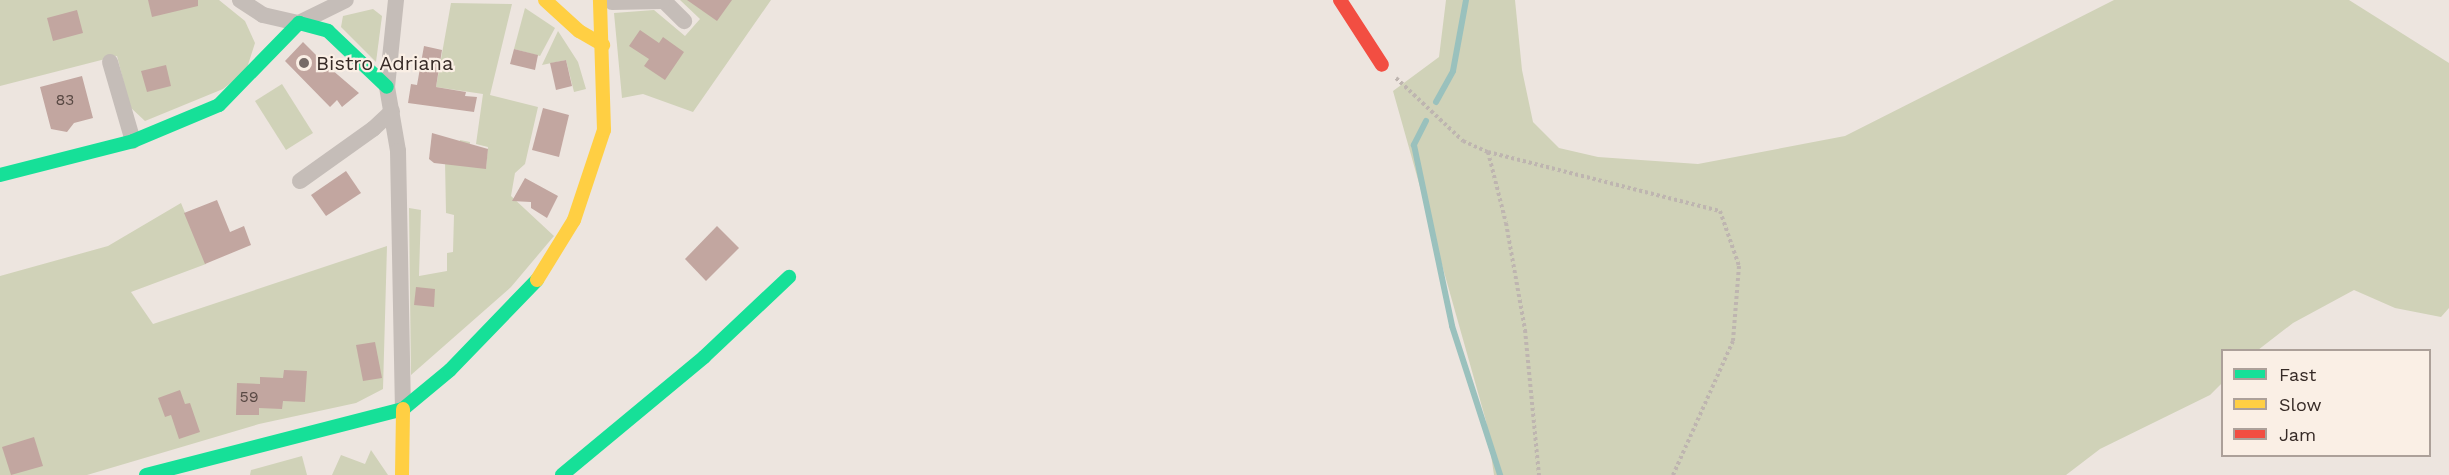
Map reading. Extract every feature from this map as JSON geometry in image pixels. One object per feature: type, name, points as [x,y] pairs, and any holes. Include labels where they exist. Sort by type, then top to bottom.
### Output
[{"type":"street","points":[[240,0],[264,15],[328,31],[387,87]]},
{"type":"street","points":[[0,175],[133,141],[219,105],[262,65],[299,23],[346,0]]},
{"type":"street","points":[[396,0],[387,87],[398,151],[403,409],[402,475]]},
{"type":"street","points":[[545,0],[579,32],[603,45]]},
{"type":"street","points":[[1340,0],[1382,65]]},
{"type":"street","points":[[146,475],[403,409],[450,370],[538,279],[574,220],[604,130],[603,45],[606,1],[662,1],[684,21]]},
{"type":"street","points":[[110,62],[133,141]]},
{"type":"street","points":[[300,181],[373,129],[392,111]]},
{"type":"street","points":[[562,475],[704,357],[789,277]]},
{"type":"path","points":[[1382,65],[1463,141],[1488,152],[1720,211],[1739,266],[1734,341],[1673,475]]},
{"type":"path","points":[[1488,152],[1506,223],[1525,330],[1539,475]]},
{"type":"green space","points":[[0,0],[219,0],[245,21],[255,43],[246,71],[223,89],[145,121],[130,107],[117,56],[0,86]]},
{"type":"green space","points":[[680,0],[771,0],[693,112],[643,94],[622,98],[614,13],[654,10],[685,36],[700,19]]},
{"type":"green space","points":[[1446,0],[1515,0],[1522,70],[1533,122],[1559,148],[1598,157],[1698,164],[1845,136],[2114,0],[2349,0],[2449,63],[2449,308],[2441,317],[2395,308],[2354,290],[2293,323],[2259,349],[2221,349],[2221,384],[2210,395],[2100,449],[2066,475],[1494,475],[1486,421],[1393,91],[1439,57]]},
{"type":"green space","points":[[451,3],[512,4],[490,95],[538,107],[525,164],[515,173],[511,196],[554,236],[511,287],[411,375],[409,208],[421,210],[419,276],[447,271],[447,253],[453,252],[454,215],[446,213],[445,161],[458,162],[460,140],[470,142],[468,166],[486,168],[488,147],[476,144],[483,94],[436,87]]},
{"type":"green space","points":[[525,8],[555,28],[540,56],[514,49]]},
{"type":"green space","points":[[373,9],[382,16],[376,62],[341,27],[343,16]]},
{"type":"green space","points":[[558,31],[578,62],[586,89],[574,92],[566,60],[542,65]]},
{"type":"green space","points":[[282,84],[313,133],[286,150],[255,101]]},
{"type":"green space","points":[[181,203],[206,264],[131,292],[153,324],[387,246],[383,389],[356,403],[259,424],[87,475],[0,475],[0,276],[108,246]]},
{"type":"green space","points":[[371,450],[388,475],[332,475],[341,455],[365,464]]},
{"type":"green space","points":[[302,456],[307,475],[250,475],[251,470]]},
{"type":"building","points":[[148,0],[198,0],[198,6],[152,17]]},
{"type":"building","points":[[687,0],[732,0],[717,21]]},
{"type":"building","points":[[77,10],[83,33],[53,41],[47,18]]},
{"type":"building","points":[[640,30],[659,43],[663,37],[684,52],[665,80],[644,66],[649,59],[629,46]]},
{"type":"building","points":[[303,42],[359,93],[342,107],[337,100],[330,107],[285,61]]},
{"type":"building","points":[[424,46],[442,50],[436,87],[466,92],[465,96],[477,97],[474,112],[408,103],[411,84],[417,85]]},
{"type":"building","points":[[514,49],[538,55],[535,70],[510,64]]},
{"type":"building","points":[[566,60],[572,86],[556,90],[550,63]]},
{"type":"building","points":[[166,65],[171,86],[147,92],[141,71]]},
{"type":"building","points":[[82,76],[93,118],[74,123],[67,132],[51,129],[40,87]]},
{"type":"building","points":[[543,108],[569,115],[559,157],[532,150]]},
{"type":"building","points":[[432,133],[488,149],[486,169],[434,163],[429,159]]},
{"type":"building","points":[[346,171],[361,193],[326,216],[311,195]]},
{"type":"building","points":[[525,178],[558,196],[547,218],[531,208],[531,202],[512,201]]},
{"type":"building","points":[[217,200],[230,232],[244,226],[251,245],[205,264],[184,213]]},
{"type":"building","points":[[717,226],[739,248],[706,281],[685,259]]},
{"type":"building","points":[[416,287],[435,289],[434,307],[414,305]]},
{"type":"building","points":[[375,342],[382,378],[363,381],[356,345]]},
{"type":"building","points":[[284,370],[307,371],[305,402],[283,401],[282,409],[259,408],[259,415],[236,415],[237,383],[260,384],[260,377],[283,378]]},
{"type":"building","points":[[180,390],[185,404],[190,403],[200,432],[179,439],[171,415],[165,417],[158,398]]},
{"type":"building","points":[[34,437],[43,466],[11,475],[2,447]]},
{"type":"waterway","points":[[1436,102],[1453,71],[1466,0]]},
{"type":"waterway","points":[[1426,121],[1414,145],[1452,326],[1500,475]]},
{"type":"traffic: fast","points":[[0,175],[133,141],[219,105],[299,23],[328,31],[387,87]]},
{"type":"traffic: fast","points":[[562,475],[704,357],[789,277]]},
{"type":"traffic: fast","points":[[146,475],[403,409],[450,370],[537,280]]},
{"type":"traffic: slow","points":[[545,0],[579,31],[603,45]]},
{"type":"traffic: slow","points":[[537,280],[574,220],[604,130],[600,0]]},
{"type":"traffic: slow","points":[[402,475],[403,409]]},
{"type":"traffic: jam","points":[[1340,0],[1382,65]]},
{"type":"place","name":"Bistro Adriana","points":[[304,63]]}]
